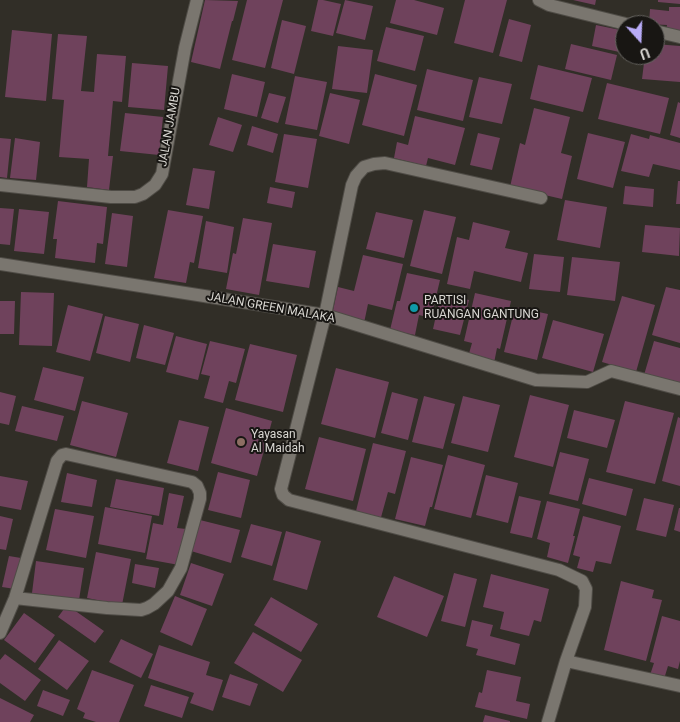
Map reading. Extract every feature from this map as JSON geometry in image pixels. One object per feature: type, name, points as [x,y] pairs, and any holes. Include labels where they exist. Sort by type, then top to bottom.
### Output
[{"type":"street","name":"JALAN JAMBU","points":[[0,185],[111,197],[135,197],[155,186],[162,174],[185,48],[197,0]]},
{"type":"street","points":[[539,0],[549,5],[615,21]]},
{"type":"street","points":[[665,33],[680,37]]},
{"type":"street","points":[[541,198],[385,163],[364,167],[356,176],[352,185],[325,315],[281,489],[283,495],[289,500],[559,570],[582,581],[586,590],[585,607],[566,661],[548,722]]},
{"type":"street","name":"JALAN GREEN MALAKA","points":[[0,264],[325,315],[536,380],[587,382],[611,371],[680,389]]},
{"type":"street","points":[[0,633],[8,604],[57,461],[62,455],[66,454],[192,482],[197,486],[200,499],[181,568],[168,591],[154,604],[141,610],[8,604]]},
{"type":"street","points":[[566,661],[680,686]]},
{"type":"building","points":[[205,0],[238,1],[220,69],[191,62]]},
{"type":"building","points":[[247,0],[283,0],[265,68],[232,60]]},
{"type":"building","points":[[318,0],[341,4],[333,36],[311,31]]},
{"type":"building","points":[[345,0],[373,6],[365,40],[336,33]]},
{"type":"building","points":[[396,0],[414,0],[444,8],[437,35],[390,23]]},
{"type":"building","points":[[465,0],[507,0],[493,53],[454,43]]},
{"type":"building","points":[[573,0],[596,0],[595,5]]},
{"type":"building","points":[[658,0],[680,0],[680,4],[658,2]]},
{"type":"building","points":[[669,7],[680,7],[680,32],[666,31],[665,15],[650,15],[650,9],[669,11]]},
{"type":"building","points":[[509,19],[531,25],[522,62],[499,56]]},
{"type":"building","points":[[282,20],[306,26],[294,74],[271,68]]},
{"type":"building","points":[[596,25],[615,29],[615,51],[592,46]]},
{"type":"building","points":[[386,27],[424,36],[415,71],[377,61]]},
{"type":"building","points":[[12,30],[52,34],[46,101],[5,97]]},
{"type":"building","points":[[58,34],[87,36],[81,91],[94,92],[97,54],[126,56],[122,102],[113,101],[108,156],[113,156],[109,190],[87,187],[89,159],[59,157],[64,100],[52,99]]},
{"type":"building","points":[[571,44],[615,55],[611,80],[565,69]]},
{"type":"building","points":[[665,45],[680,46],[680,82],[642,79],[644,65],[665,65]]},
{"type":"building","points":[[338,46],[373,50],[367,93],[332,89]]},
{"type":"building","points":[[132,63],[168,66],[164,110],[128,107]]},
{"type":"building","points":[[538,65],[592,78],[583,112],[530,99]]},
{"type":"building","points":[[427,69],[473,80],[463,121],[417,110]]},
{"type":"building","points":[[232,74],[265,82],[257,117],[224,109]]},
{"type":"building","points":[[375,74],[417,85],[404,136],[362,125]]},
{"type":"building","points":[[295,76],[327,82],[317,130],[285,124]]},
{"type":"building","points":[[479,77],[512,84],[502,124],[469,117]]},
{"type":"building","points":[[607,83],[669,98],[660,134],[598,119]]},
{"type":"building","points":[[269,93],[286,97],[278,123],[261,118]]},
{"type":"building","points":[[330,93],[360,100],[349,144],[319,136]]},
{"type":"building","points":[[678,102],[680,103],[680,138],[670,135]]},
{"type":"building","points":[[534,108],[570,117],[561,153],[572,156],[562,199],[510,187],[520,143],[525,145]]},
{"type":"building","points":[[125,113],[163,117],[159,155],[120,151]]},
{"type":"building","points":[[415,116],[465,128],[455,165],[428,158],[426,166],[394,158],[397,142],[408,145]]},
{"type":"building","points":[[218,117],[242,125],[233,152],[209,145]]},
{"type":"building","points":[[252,126],[278,134],[273,153],[247,145]]},
{"type":"building","points":[[478,133],[500,138],[492,170],[470,165]]},
{"type":"building","points":[[588,133],[625,142],[613,188],[577,179]]},
{"type":"building","points":[[284,134],[317,139],[308,188],[275,182]]},
{"type":"building","points":[[631,134],[649,139],[650,135],[680,143],[680,170],[653,164],[649,177],[621,171]]},
{"type":"building","points":[[0,138],[11,139],[7,178],[0,177]]},
{"type":"building","points":[[15,138],[40,142],[36,180],[10,178]]},
{"type":"building","points":[[193,168],[215,171],[209,209],[186,205]]},
{"type":"building","points":[[678,181],[680,181],[680,204],[676,204]]},
{"type":"building","points":[[625,186],[654,189],[653,207],[623,204]]},
{"type":"building","points":[[270,187],[295,192],[292,208],[267,203]]},
{"type":"building","points":[[565,200],[607,207],[600,248],[557,240]]},
{"type":"building","points":[[58,201],[107,207],[103,244],[97,243],[95,263],[55,258],[57,239],[53,239]]},
{"type":"building","points":[[0,208],[14,209],[10,245],[0,244]]},
{"type":"building","points":[[19,209],[49,212],[44,254],[14,251]]},
{"type":"building","points":[[168,210],[203,216],[194,263],[190,262],[186,283],[154,278]]},
{"type":"building","points":[[424,210],[456,217],[442,274],[410,266]]},
{"type":"building","points":[[376,212],[413,220],[404,258],[366,249]]},
{"type":"building","points":[[112,213],[133,216],[127,267],[105,264]]},
{"type":"building","points":[[243,218],[272,223],[259,295],[226,289],[233,253],[236,254]]},
{"type":"building","points":[[206,221],[234,227],[227,273],[198,268]]},
{"type":"building","points":[[473,222],[510,231],[505,248],[528,253],[521,282],[474,271],[470,289],[447,284],[457,237],[469,240]]},
{"type":"building","points":[[645,225],[680,228],[679,256],[642,252]]},
{"type":"building","points":[[273,244],[316,251],[309,288],[266,281]]},
{"type":"building","points":[[534,254],[564,257],[560,292],[529,289]]},
{"type":"building","points":[[363,255],[403,264],[392,310],[368,304],[364,323],[332,315],[338,287],[354,291]]},
{"type":"building","points":[[572,257],[620,262],[615,301],[567,295]]},
{"type":"building","name":"PARTISI RUANGAN GANTUNG","points":[[407,273],[440,280],[431,318],[419,315],[415,335],[390,330],[397,301],[400,301]]},
{"type":"building","points":[[666,287],[680,290],[680,343],[652,335]]},
{"type":"building","points":[[21,292],[54,293],[52,346],[19,345]]},
{"type":"building","points":[[441,293],[469,300],[460,335],[433,329]]},
{"type":"building","points":[[475,293],[511,301],[500,349],[497,348],[494,363],[468,357],[472,343],[464,341]]},
{"type":"building","points":[[622,296],[655,305],[636,372],[602,362]]},
{"type":"building","points":[[0,301],[15,301],[14,334],[0,334]]},
{"type":"building","points":[[68,305],[103,314],[90,361],[56,352]]},
{"type":"building","points":[[515,307],[548,314],[537,360],[504,352]]},
{"type":"building","points":[[105,316],[139,324],[130,362],[96,353]]},
{"type":"building","points":[[553,320],[604,334],[593,372],[542,358]]},
{"type":"building","points":[[144,325],[174,333],[165,365],[136,358]]},
{"type":"building","points":[[176,336],[207,344],[198,380],[166,372]]},
{"type":"building","points":[[210,341],[245,349],[236,383],[229,381],[223,403],[204,398],[210,376],[201,374]]},
{"type":"building","points":[[654,341],[680,348],[680,384],[644,375]]},
{"type":"building","points":[[250,344],[297,355],[283,412],[235,400]]},
{"type":"building","points":[[43,367],[84,377],[75,411],[34,400]]},
{"type":"building","points":[[336,368],[389,382],[375,438],[321,424]]},
{"type":"building","points":[[0,392],[16,396],[9,425],[0,423]]},
{"type":"building","points":[[392,392],[418,399],[408,440],[381,433]]},
{"type":"building","points":[[530,395],[569,405],[553,467],[514,457]]},
{"type":"building","points":[[424,396],[455,404],[443,449],[412,442]]},
{"type":"building","points":[[463,396],[500,405],[488,452],[451,443]]},
{"type":"building","points":[[82,401],[128,413],[116,457],[70,445]]},
{"type":"building","points":[[625,401],[674,413],[655,484],[606,472]]},
{"type":"building","points":[[22,406],[64,416],[57,441],[15,431]]},
{"type":"building","name":"Yayasan Al Maidah","points":[[226,408],[272,421],[257,476],[211,463]]},
{"type":"building","points":[[574,410],[615,420],[607,448],[567,438]]},
{"type":"building","points":[[678,417],[680,418],[680,486],[662,481]]},
{"type":"building","points":[[179,420],[209,427],[198,471],[167,463]]},
{"type":"building","points":[[319,437],[366,449],[353,501],[305,489]]},
{"type":"building","points":[[373,443],[406,451],[395,494],[388,492],[380,521],[355,515]]},
{"type":"building","points":[[560,452],[589,459],[578,501],[549,494]]},
{"type":"building","points":[[448,455],[485,465],[471,518],[434,509]]},
{"type":"building","points":[[411,457],[443,465],[425,526],[395,519]]},
{"type":"building","points":[[218,472],[250,480],[241,518],[208,510]]},
{"type":"building","points":[[67,473],[97,480],[92,507],[61,502]]},
{"type":"building","points":[[486,475],[518,483],[508,523],[476,515]]},
{"type":"building","points":[[0,476],[28,481],[21,510],[0,506]]},
{"type":"building","points":[[589,478],[633,489],[626,516],[582,504]]},
{"type":"building","points":[[116,479],[164,488],[159,516],[110,507]]},
{"type":"building","points":[[169,493],[184,496],[177,528],[186,529],[179,565],[146,559],[153,523],[163,525]]},
{"type":"building","points":[[519,496],[541,501],[532,538],[510,533]]},
{"type":"building","points":[[644,498],[674,505],[666,537],[636,530]]},
{"type":"building","points":[[547,501],[580,509],[568,563],[547,557],[550,543],[537,539]]},
{"type":"building","points":[[105,507],[152,516],[145,553],[98,544]]},
{"type":"building","points":[[680,508],[680,532],[674,530]]},
{"type":"building","points":[[55,509],[94,516],[86,558],[46,550]]},
{"type":"building","points":[[0,516],[13,519],[6,550],[0,549]]},
{"type":"building","points":[[583,516],[621,526],[611,564],[596,561],[593,572],[577,568],[580,557],[573,555]]},
{"type":"building","points":[[200,520],[240,530],[231,563],[191,551]]},
{"type":"building","points":[[251,524],[282,532],[272,566],[241,557]]},
{"type":"building","points":[[286,531],[321,541],[307,590],[273,580]]},
{"type":"building","points":[[96,552],[131,559],[122,605],[87,598]]},
{"type":"building","points":[[9,556],[21,558],[15,589],[2,587]]},
{"type":"building","points":[[36,561],[84,568],[79,600],[32,593]]},
{"type":"building","points":[[191,563],[224,574],[212,606],[180,595]]},
{"type":"building","points":[[135,564],[159,568],[155,588],[132,583]]},
{"type":"building","points":[[454,573],[477,579],[465,627],[441,621]]},
{"type":"building","points":[[491,574],[549,589],[541,622],[534,620],[529,636],[500,629],[504,612],[483,607]]},
{"type":"building","points":[[394,576],[444,596],[427,637],[377,617]]},
{"type":"building","points":[[621,581],[654,590],[652,598],[662,600],[646,661],[604,650]]},
{"type":"building","points":[[175,596],[207,609],[192,646],[160,632]]},
{"type":"building","points":[[271,597],[318,624],[301,652],[254,625]]},
{"type":"building","points":[[67,605],[104,631],[95,643],[58,617]]},
{"type":"building","points":[[24,613],[55,635],[35,663],[4,640]]},
{"type":"building","points":[[662,616],[680,621],[680,661],[678,669],[668,666],[664,679],[650,675],[654,663],[650,662]]},
{"type":"building","points":[[472,620],[493,625],[490,636],[520,644],[515,665],[476,655],[478,649],[466,646]]},
{"type":"building","points":[[253,632],[302,660],[283,692],[234,663]]},
{"type":"building","points":[[121,639],[153,654],[141,678],[109,662]]},
{"type":"building","points":[[59,640],[89,661],[67,690],[38,669]]},
{"type":"building","points":[[159,645],[210,662],[206,675],[223,680],[213,711],[190,703],[194,693],[148,678]]},
{"type":"building","points":[[5,654],[41,680],[25,701],[0,683],[0,660]]},
{"type":"building","points":[[92,670],[134,685],[119,722],[96,722],[83,718],[85,713],[77,709]]},
{"type":"building","points":[[487,670],[521,677],[516,701],[530,704],[527,719],[475,707],[479,692],[482,693]]},
{"type":"building","points":[[230,674],[258,684],[250,706],[222,697]]},
{"type":"building","points":[[151,685],[189,697],[182,718],[144,706]]},
{"type":"building","points":[[43,690],[70,700],[63,716],[37,706]]},
{"type":"building","points":[[0,698],[34,715],[30,722],[0,722]]},
{"type":"building","points":[[485,715],[510,721],[510,722],[483,722]]},
{"type":"place","name":"PARTISI RUANGAN GANTUNG","points":[[414,308]]},
{"type":"place","name":"Yayasan Al Maidah","points":[[241,442]]}]
